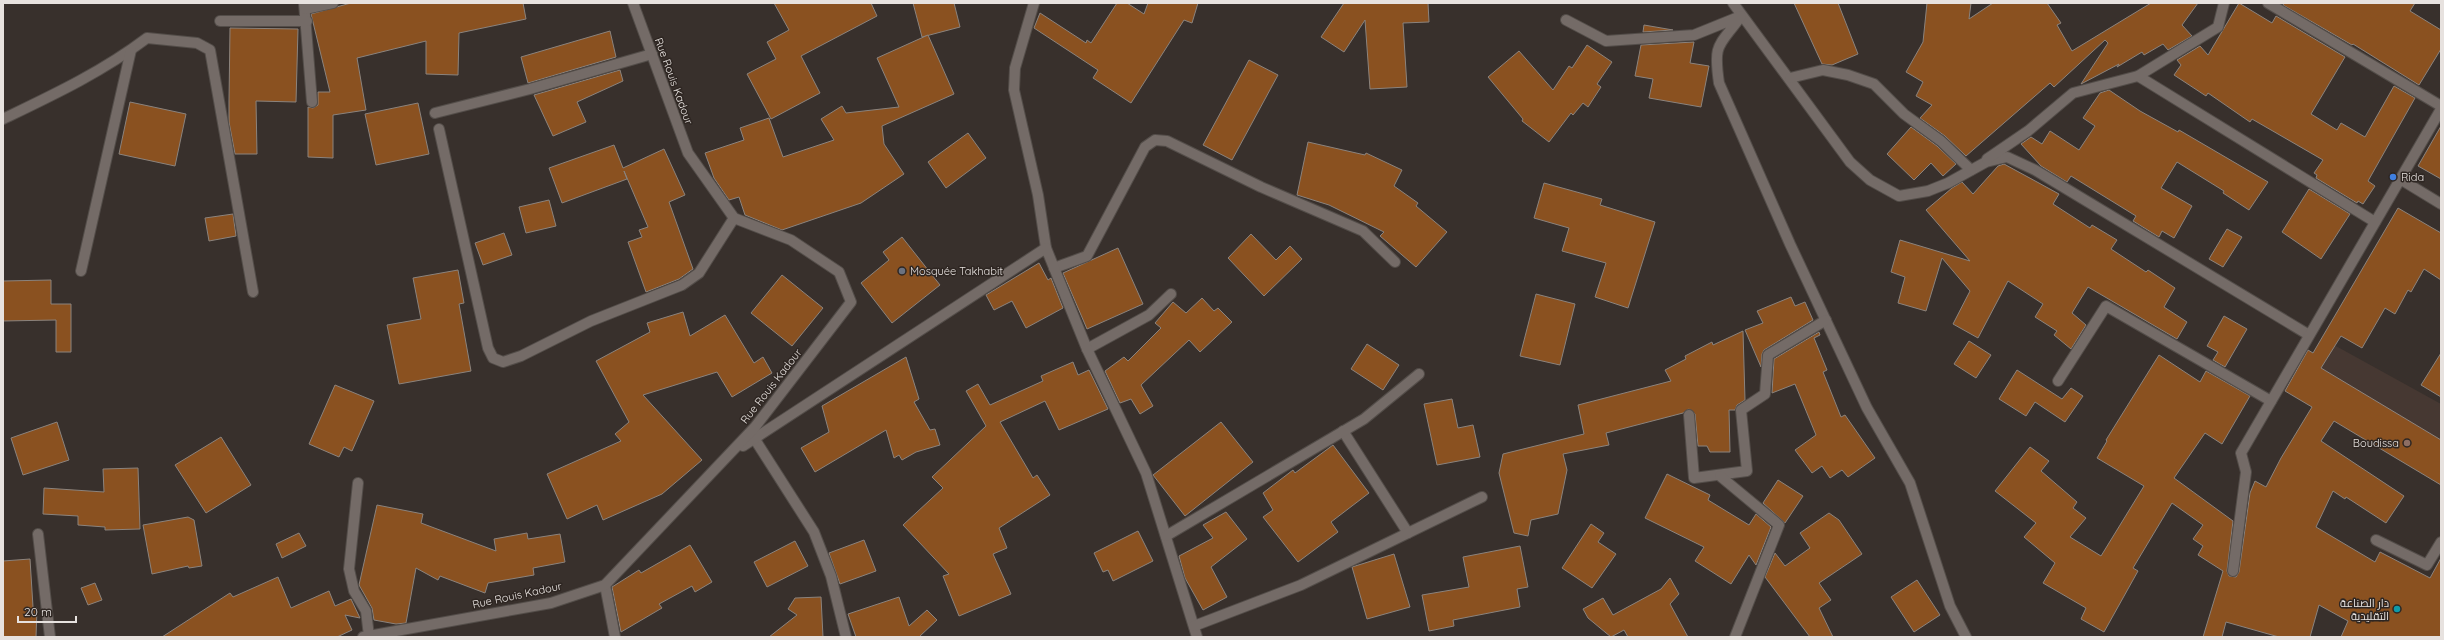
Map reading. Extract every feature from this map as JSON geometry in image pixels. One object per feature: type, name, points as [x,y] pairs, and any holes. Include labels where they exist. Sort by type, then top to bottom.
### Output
[{"type":"street","points":[[312,102],[305,6],[333,3]]},
{"type":"street","name":"Rue Rouis Kadour","points":[[366,636],[551,603],[605,585],[755,427],[851,302],[840,272],[791,240],[734,218],[688,153],[633,3]]},
{"type":"street","points":[[1034,3],[1015,68],[1014,90],[1038,195],[1046,248],[1087,349],[1146,473],[1197,637]]},
{"type":"street","points":[[1733,3],[1741,16],[1790,78],[1850,162],[1870,180],[1899,196],[1928,191],[1948,183],[1986,162],[2007,157],[2035,170],[2310,335]]},
{"type":"street","points":[[1974,168],[2028,131],[2073,93],[2138,76],[2218,27],[2224,3]]},
{"type":"street","points":[[2268,3],[2441,106]]},
{"type":"street","points":[[1566,20],[1606,41],[1694,35],[1741,16]]},
{"type":"street","points":[[1741,16],[1718,45],[1716,60],[1719,83],[1867,408],[1910,483],[1950,606],[1965,636]]},
{"type":"street","points":[[220,21],[307,20]]},
{"type":"street","points":[[3,119],[64,90],[119,60],[147,38],[197,43],[210,50],[253,292]]},
{"type":"street","points":[[81,271],[131,50]]},
{"type":"street","points":[[435,113],[530,89],[652,54]]},
{"type":"street","points":[[1790,78],[1823,70],[1848,75],[1874,84],[1904,114],[1941,141],[1974,168]]},
{"type":"street","points":[[2138,76],[2375,222]]},
{"type":"street","points":[[2233,571],[2246,472],[2241,453],[2441,109]]},
{"type":"street","points":[[439,129],[488,348],[493,358],[503,362],[521,356],[592,321],[682,285],[699,273],[734,218]]},
{"type":"street","points":[[1054,268],[1088,256],[1145,147],[1155,140],[1167,141],[1261,187],[1363,231],[1395,262]]},
{"type":"street","points":[[2400,179],[2441,204]]},
{"type":"street","points":[[727,457],[1046,248]]},
{"type":"street","points":[[1087,349],[1149,315],[1171,294]]},
{"type":"street","points":[[2058,381],[2106,306],[2271,401]]},
{"type":"street","points":[[1689,415],[1694,478],[1720,476],[1747,471],[1741,410],[1765,394],[1768,355],[1826,320]]},
{"type":"street","points":[[1166,536],[1364,419],[1419,374]]},
{"type":"street","points":[[1343,431],[1408,533]]},
{"type":"street","points":[[754,438],[814,532],[831,576],[846,637]]},
{"type":"street","points":[[1720,476],[1779,525],[1735,637]]},
{"type":"street","points":[[358,483],[349,569],[354,590],[366,611],[366,636]]},
{"type":"street","points":[[1194,626],[1301,585],[1482,497]]},
{"type":"street","points":[[38,534],[50,637]]},
{"type":"street","points":[[2376,540],[2427,565],[2441,542]]},
{"type":"street","points":[[605,585],[615,637]]},
{"type":"shaded area","name":"Boudissa","points":[[2325,340],[2441,404],[2441,481],[2292,396]]},
{"type":"building","points":[[351,3],[523,3],[526,19],[459,33],[458,75],[426,74],[426,41],[357,58],[366,110],[333,115],[333,158],[308,157],[308,107],[313,108],[318,105],[318,92],[330,92],[311,14]]},
{"type":"building","points":[[774,3],[871,3],[877,16],[801,56],[820,93],[771,119],[747,74],[776,59],[767,42],[789,30]]},
{"type":"building","points":[[913,3],[954,3],[960,27],[922,37]]},
{"type":"building","points":[[1117,3],[1127,3],[1144,14],[1148,3],[1198,3],[1192,23],[1184,20],[1131,103],[1093,78],[1098,70],[1034,28],[1040,13],[1086,43],[1087,40],[1091,43]]},
{"type":"building","points":[[1344,3],[1428,3],[1429,22],[1403,23],[1407,87],[1370,89],[1365,20],[1344,52],[1321,37]]},
{"type":"building","points":[[1794,3],[1838,3],[1858,54],[1832,65],[1822,64]]},
{"type":"building","points":[[1927,3],[1971,3],[1969,19],[1993,3],[2047,3],[2061,23],[2057,25],[2072,51],[2151,3],[2198,3],[2182,25],[2192,36],[2168,50],[2163,44],[2144,55],[2142,52],[2117,67],[2119,64],[2081,84],[2108,43],[2105,40],[2054,87],[2050,83],[1966,156],[1945,136],[1920,118],[1932,105],[1916,96],[1923,82],[1906,72],[1923,42]]},
{"type":"building","points":[[2239,3],[2272,23],[2276,16],[2345,57],[2311,114],[2337,130],[2341,123],[2365,137],[2394,86],[2415,98],[2368,181],[2375,186],[2363,204],[2358,201],[2357,203],[2316,178],[2317,175],[2314,173],[2323,160],[2252,119],[2250,122],[2208,93],[2206,96],[2174,75],[2181,65],[2177,60],[2200,46],[2208,55]]},
{"type":"building","points":[[2284,3],[2415,3],[2410,11],[2441,30],[2441,49],[2419,85],[2353,44],[2352,45],[2283,5]]},
{"type":"building","points":[[1644,25],[1673,30],[1643,32]]},
{"type":"building","points":[[230,28],[298,29],[296,102],[256,101],[257,154],[235,154],[229,122]]},
{"type":"building","points":[[610,31],[616,57],[528,83],[521,57]]},
{"type":"building","points":[[928,35],[954,94],[882,126],[884,144],[904,174],[861,203],[782,230],[745,215],[739,197],[729,200],[714,178],[705,153],[744,140],[740,128],[769,118],[783,157],[834,140],[821,119],[842,106],[846,113],[899,107],[877,58]]},
{"type":"building","points":[[1694,42],[1690,63],[1709,66],[1701,107],[1649,98],[1653,79],[1635,76],[1641,45]]},
{"type":"building","points":[[1587,45],[1612,62],[1597,84],[1601,87],[1588,107],[1583,103],[1573,115],[1571,113],[1549,142],[1522,121],[1523,119],[1488,77],[1519,51],[1553,90],[1569,66],[1572,68]]},
{"type":"building","points":[[1249,60],[1278,75],[1232,160],[1203,145]]},
{"type":"building","points":[[620,70],[623,81],[577,102],[586,122],[553,136],[534,95]]},
{"type":"building","points":[[2109,90],[2140,111],[2178,132],[2179,130],[2268,182],[2249,210],[2223,193],[2224,191],[2177,162],[2161,188],[2192,206],[2174,238],[2162,231],[2159,237],[2133,221],[2136,216],[2071,176],[2067,182],[2041,166],[2021,144],[2031,137],[2042,144],[2050,131],[2079,150],[2095,126],[2083,118],[2100,93]]},
{"type":"building","points":[[130,102],[186,114],[175,166],[119,154]]},
{"type":"building","points":[[418,103],[429,154],[376,165],[365,114]]},
{"type":"building","points":[[2441,126],[2441,179],[2418,166]]},
{"type":"building","points":[[1911,127],[1937,146],[1956,164],[1943,176],[1931,163],[1914,180],[1887,154]]},
{"type":"building","points":[[968,133],[986,158],[946,188],[928,162]]},
{"type":"building","points":[[1308,142],[1365,155],[1366,153],[1402,170],[1394,186],[1418,203],[1416,206],[1447,232],[1416,267],[1380,236],[1384,232],[1329,205],[1297,195]]},
{"type":"building","points":[[614,145],[623,168],[664,149],[685,195],[669,202],[693,269],[679,279],[646,292],[628,242],[642,237],[639,230],[648,227],[624,171],[627,179],[562,203],[549,168]]},
{"type":"building","points":[[2004,164],[2059,194],[2053,204],[2090,228],[2092,225],[2117,240],[2111,249],[2146,272],[2148,270],[2175,288],[2164,307],[2187,322],[2177,339],[2088,287],[2072,313],[2086,325],[2071,349],[2054,335],[2057,331],[2035,317],[2043,304],[2008,281],[1978,338],[1953,324],[1970,291],[1942,258],[1926,311],[1898,303],[1905,277],[1891,272],[1900,240],[1970,261],[1926,210],[1952,188],[1962,182],[1973,194],[1998,166]]},
{"type":"building","points":[[1544,183],[1602,199],[1600,205],[1655,222],[1628,308],[1595,297],[1606,263],[1562,251],[1569,228],[1534,218]]},
{"type":"building","points":[[2309,189],[2350,214],[2321,259],[2282,232]]},
{"type":"building","points":[[549,200],[556,226],[526,233],[519,207]]},
{"type":"building","points":[[2398,208],[2441,233],[2441,280],[2424,269],[2411,292],[2408,290],[2395,314],[2385,308],[2362,348],[2341,336],[2321,368],[2441,440],[2441,485],[2334,421],[2321,441],[2404,496],[2386,523],[2346,497],[2345,499],[2333,491],[2316,527],[2375,562],[2380,552],[2430,578],[2441,558],[2441,637],[2341,637],[2348,621],[2319,605],[2310,637],[2279,637],[2226,622],[2222,637],[2203,637],[2223,571],[2198,555],[2203,546],[2193,539],[2203,525],[2172,503],[2133,568],[2138,571],[2104,632],[2081,619],[2086,608],[2043,583],[2055,563],[2024,537],[2036,523],[1995,491],[2030,447],[2049,461],[2041,471],[2077,502],[2073,508],[2086,518],[2070,537],[2101,556],[2144,486],[2097,458],[2107,441],[2106,440],[2159,355],[2200,382],[2206,371],[2250,396],[2222,444],[2205,433],[2174,478],[2233,521],[2227,571],[2229,576],[2236,577],[2239,572],[2250,493],[2255,481],[2266,487],[2281,458],[2312,407],[2285,391],[2308,350],[2313,353]]},
{"type":"building","points":[[233,214],[236,236],[209,241],[205,218]]},
{"type":"building","points":[[2227,229],[2242,237],[2223,267],[2209,259]]},
{"type":"building","points":[[504,233],[512,255],[483,265],[475,243]]},
{"type":"building","points":[[1251,234],[1276,260],[1290,246],[1302,259],[1264,296],[1228,258]]},
{"type":"building","name":"Mosquée Takhabit","points":[[902,237],[940,285],[892,323],[861,283],[889,260],[883,252]]},
{"type":"building","points":[[1118,248],[1143,304],[1087,329],[1063,273]]},
{"type":"building","points":[[1039,263],[1048,280],[1051,278],[1063,308],[1026,328],[1012,301],[994,310],[986,295]]},
{"type":"building","points":[[458,270],[464,303],[459,304],[471,371],[399,384],[387,325],[421,319],[413,278]]},
{"type":"building","points":[[782,275],[823,308],[792,346],[751,313]]},
{"type":"building","points":[[51,280],[51,304],[71,304],[71,352],[56,352],[56,320],[3,321],[3,281]]},
{"type":"building","points":[[1536,294],[1575,304],[1560,365],[1520,356]]},
{"type":"building","points":[[1791,297],[1795,306],[1805,302],[1813,320],[1764,350],[1762,354],[1761,367],[1745,330],[1763,323],[1757,311]]},
{"type":"building","points":[[1202,298],[1214,311],[1218,308],[1232,322],[1200,352],[1189,340],[1141,385],[1153,406],[1140,414],[1131,399],[1120,403],[1105,371],[1124,357],[1128,361],[1161,328],[1155,323],[1173,302],[1186,313]]},
{"type":"building","points":[[683,312],[690,336],[725,315],[754,363],[763,357],[772,373],[732,397],[717,372],[643,395],[702,460],[662,494],[603,520],[597,505],[567,519],[547,474],[621,441],[615,434],[629,422],[596,361],[650,332],[647,323]]},
{"type":"building","points":[[2224,316],[2247,329],[2225,367],[2213,360],[2218,352],[2207,346]]},
{"type":"building","points":[[1743,331],[1745,400],[1737,405],[1735,410],[1729,410],[1730,452],[1710,452],[1707,446],[1698,446],[1695,414],[1689,409],[1683,413],[1606,433],[1609,445],[1563,454],[1567,470],[1558,514],[1531,520],[1528,536],[1514,533],[1499,473],[1503,454],[1584,434],[1578,405],[1671,381],[1665,370],[1686,359],[1685,356],[1712,342],[1713,345]]},
{"type":"building","points":[[1819,332],[1820,335],[1814,338],[1827,370],[1823,372],[1841,417],[1845,415],[1875,458],[1848,477],[1842,470],[1830,478],[1822,466],[1812,473],[1795,450],[1816,435],[1795,384],[1772,393],[1774,359]]},
{"type":"building","points":[[1969,341],[1991,355],[1976,378],[1954,364]]},
{"type":"building","points":[[1367,344],[1399,365],[1383,390],[1351,369]]},
{"type":"building","points":[[2441,353],[2441,397],[2421,385]]},
{"type":"building","points":[[906,357],[919,399],[914,402],[930,430],[935,429],[940,445],[916,452],[902,460],[899,455],[894,458],[886,430],[815,472],[801,448],[829,432],[822,406]]},
{"type":"building","points":[[1073,362],[1078,375],[1089,370],[1108,409],[1059,430],[1045,401],[1000,422],[1033,478],[1037,475],[1050,495],[999,528],[1007,548],[993,554],[1011,594],[959,616],[943,576],[949,574],[903,525],[943,488],[932,477],[986,426],[966,391],[978,384],[990,405],[1043,381],[1041,376]]},
{"type":"building","points":[[2017,370],[2062,399],[2071,388],[2083,396],[2065,422],[2035,402],[2026,416],[1999,399]]},
{"type":"building","points":[[335,385],[374,401],[352,451],[344,447],[339,457],[309,444]]},
{"type":"building","points":[[1452,399],[1458,428],[1473,425],[1480,457],[1437,465],[1424,404]]},
{"type":"building","points":[[57,422],[69,460],[23,475],[11,438]]},
{"type":"building","points":[[1221,422],[1253,462],[1185,516],[1153,475]]},
{"type":"building","points":[[221,437],[251,485],[206,513],[175,465]]},
{"type":"building","points":[[1333,445],[1369,493],[1331,522],[1338,532],[1298,562],[1263,517],[1273,510],[1263,493],[1293,470],[1295,473]]},
{"type":"building","points":[[138,468],[140,529],[105,530],[105,527],[78,525],[78,516],[43,514],[44,488],[104,492],[103,469]]},
{"type":"building","points":[[1667,474],[1710,495],[1708,500],[1749,525],[1756,514],[1771,527],[1756,565],[1749,555],[1731,584],[1695,561],[1704,547],[1645,518]]},
{"type":"building","points":[[1778,480],[1803,496],[1785,523],[1763,503]]},
{"type":"building","points":[[377,505],[423,514],[421,523],[496,551],[494,539],[527,533],[528,539],[560,534],[565,562],[533,568],[534,575],[488,583],[485,593],[440,576],[438,580],[416,568],[406,623],[396,624],[374,620],[372,608],[359,585]]},
{"type":"building","points":[[1226,512],[1247,539],[1211,567],[1227,597],[1203,610],[1185,578],[1179,556],[1213,538],[1203,525]]},
{"type":"building","points":[[1829,513],[1839,520],[1862,554],[1819,583],[1831,600],[1819,608],[1833,637],[1810,637],[1765,577],[1775,553],[1785,566],[1810,548],[1800,533]]},
{"type":"building","points":[[188,517],[194,520],[202,566],[189,568],[188,566],[152,574],[143,525]]},
{"type":"building","points":[[1591,524],[1604,533],[1598,542],[1616,554],[1592,588],[1562,568]]},
{"type":"building","points":[[1138,531],[1153,561],[1113,581],[1108,570],[1103,572],[1094,553]]},
{"type":"building","points":[[299,533],[306,546],[282,558],[276,544]]},
{"type":"building","points":[[864,540],[876,571],[840,584],[829,553]]},
{"type":"building","points":[[795,541],[808,566],[767,587],[754,562]]},
{"type":"building","points":[[690,545],[712,582],[695,592],[692,586],[659,604],[662,608],[621,632],[612,587],[639,570],[641,573]]},
{"type":"building","points":[[1520,546],[1528,587],[1517,589],[1520,607],[1453,620],[1454,626],[1429,631],[1422,595],[1469,587],[1463,557]]},
{"type":"building","points":[[1394,554],[1410,607],[1367,619],[1352,567]]},
{"type":"building","points":[[30,559],[33,607],[37,608],[36,637],[3,637],[3,561]]},
{"type":"building","points":[[278,577],[291,608],[329,591],[335,606],[351,599],[360,618],[345,615],[352,630],[337,637],[162,637],[230,593],[233,597]]},
{"type":"building","points":[[1670,578],[1679,594],[1670,604],[1688,637],[1628,637],[1624,630],[1611,637],[1588,618],[1583,609],[1603,598],[1613,615],[1661,589]]},
{"type":"building","points":[[1917,580],[1940,615],[1914,632],[1891,597]]},
{"type":"building","points":[[95,583],[102,600],[88,605],[81,588]]},
{"type":"building","points":[[821,597],[823,637],[769,637],[797,615],[788,609],[795,598]]},
{"type":"building","points":[[899,597],[909,626],[927,610],[937,620],[919,637],[856,637],[848,614]]},
{"type":"place","name":"Rida","points":[[2393,177]]},
{"type":"place","name":"Mosquée Takhabit","points":[[902,271]]},
{"type":"place","name":"Boudissa","points":[[2407,443]]},
{"type":"place","name":"دار الصناعة التقليدية","points":[[2397,609]]}]
